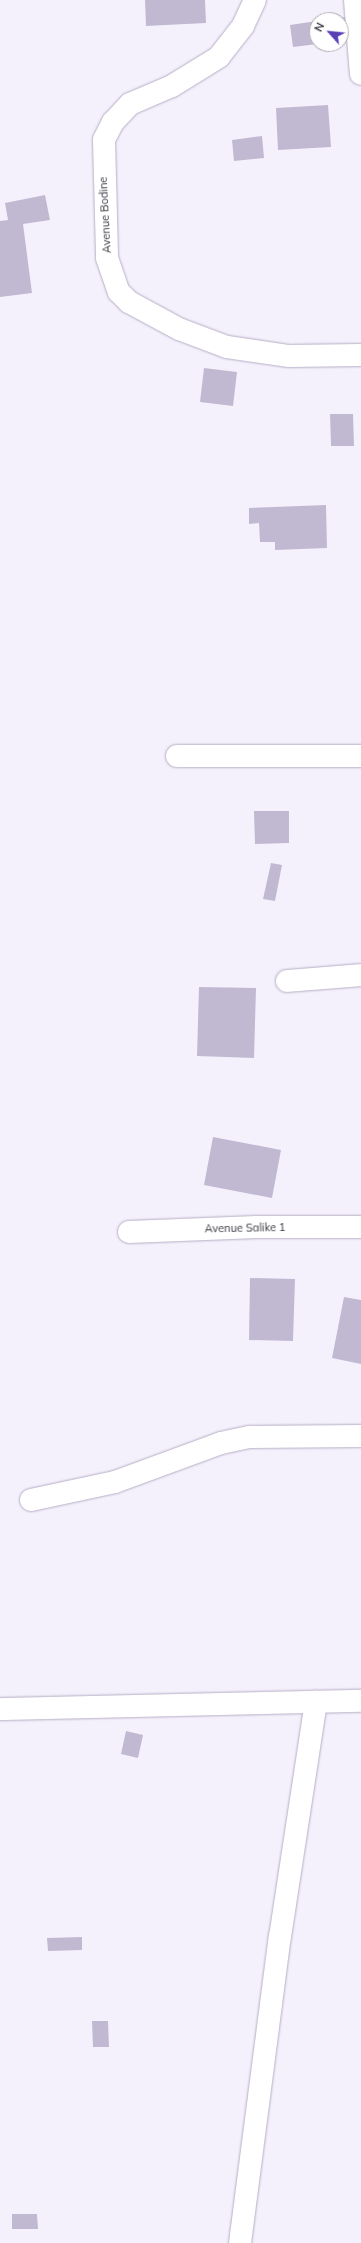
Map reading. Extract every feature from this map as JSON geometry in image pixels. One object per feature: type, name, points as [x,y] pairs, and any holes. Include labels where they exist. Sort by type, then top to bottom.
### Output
[{"type":"street","name":"Avenue Bodine","points":[[255,0],[244,26],[219,57],[172,86],[130,104],[113,122],[104,140],[106,258],[119,292],[129,302],[179,329],[227,347],[289,356],[361,355]]},
{"type":"street","points":[[355,0],[361,74]]},
{"type":"street","points":[[177,756],[361,756]]},
{"type":"street","points":[[287,981],[361,975]]},
{"type":"street","name":"Avenue Salike 1","points":[[129,1232],[361,1227]]},
{"type":"street","points":[[31,1500],[115,1482],[221,1443],[250,1437],[361,1436]]},
{"type":"street","points":[[0,1710],[361,1700]]},
{"type":"street","points":[[240,2243],[280,1937],[316,1702]]},
{"type":"building","points":[[145,0],[205,0],[206,23],[146,26]]},
{"type":"building","points":[[309,22],[309,45],[293,47],[290,25]]},
{"type":"building","points":[[328,105],[331,147],[278,150],[276,108]]},
{"type":"building","points":[[262,136],[264,158],[234,161],[232,140]]},
{"type":"building","points":[[45,195],[50,220],[23,224],[32,293],[0,297],[0,221],[8,220],[5,203]]},
{"type":"building","points":[[204,368],[237,372],[233,406],[200,402]]},
{"type":"building","points":[[330,414],[353,414],[354,446],[331,446]]},
{"type":"building","points":[[326,505],[327,548],[275,550],[275,542],[260,542],[259,523],[249,524],[249,508]]},
{"type":"building","points":[[254,811],[289,811],[289,843],[255,844]]},
{"type":"building","points":[[271,863],[282,865],[275,901],[263,899]]},
{"type":"building","points":[[199,987],[256,988],[254,1058],[197,1056]]},
{"type":"building","points":[[213,1137],[281,1150],[272,1198],[204,1185]]},
{"type":"building","points":[[250,1278],[295,1279],[293,1341],[249,1340]]},
{"type":"building","points":[[344,1297],[361,1300],[361,1364],[332,1358]]},
{"type":"building","points":[[126,1731],[143,1735],[138,1758],[121,1754]]},
{"type":"building","points":[[82,1937],[82,1950],[48,1951],[47,1938]]},
{"type":"building","points":[[92,2021],[108,2021],[109,2047],[93,2047]]},
{"type":"building","points":[[12,2214],[37,2214],[38,2229],[12,2229]]}]
